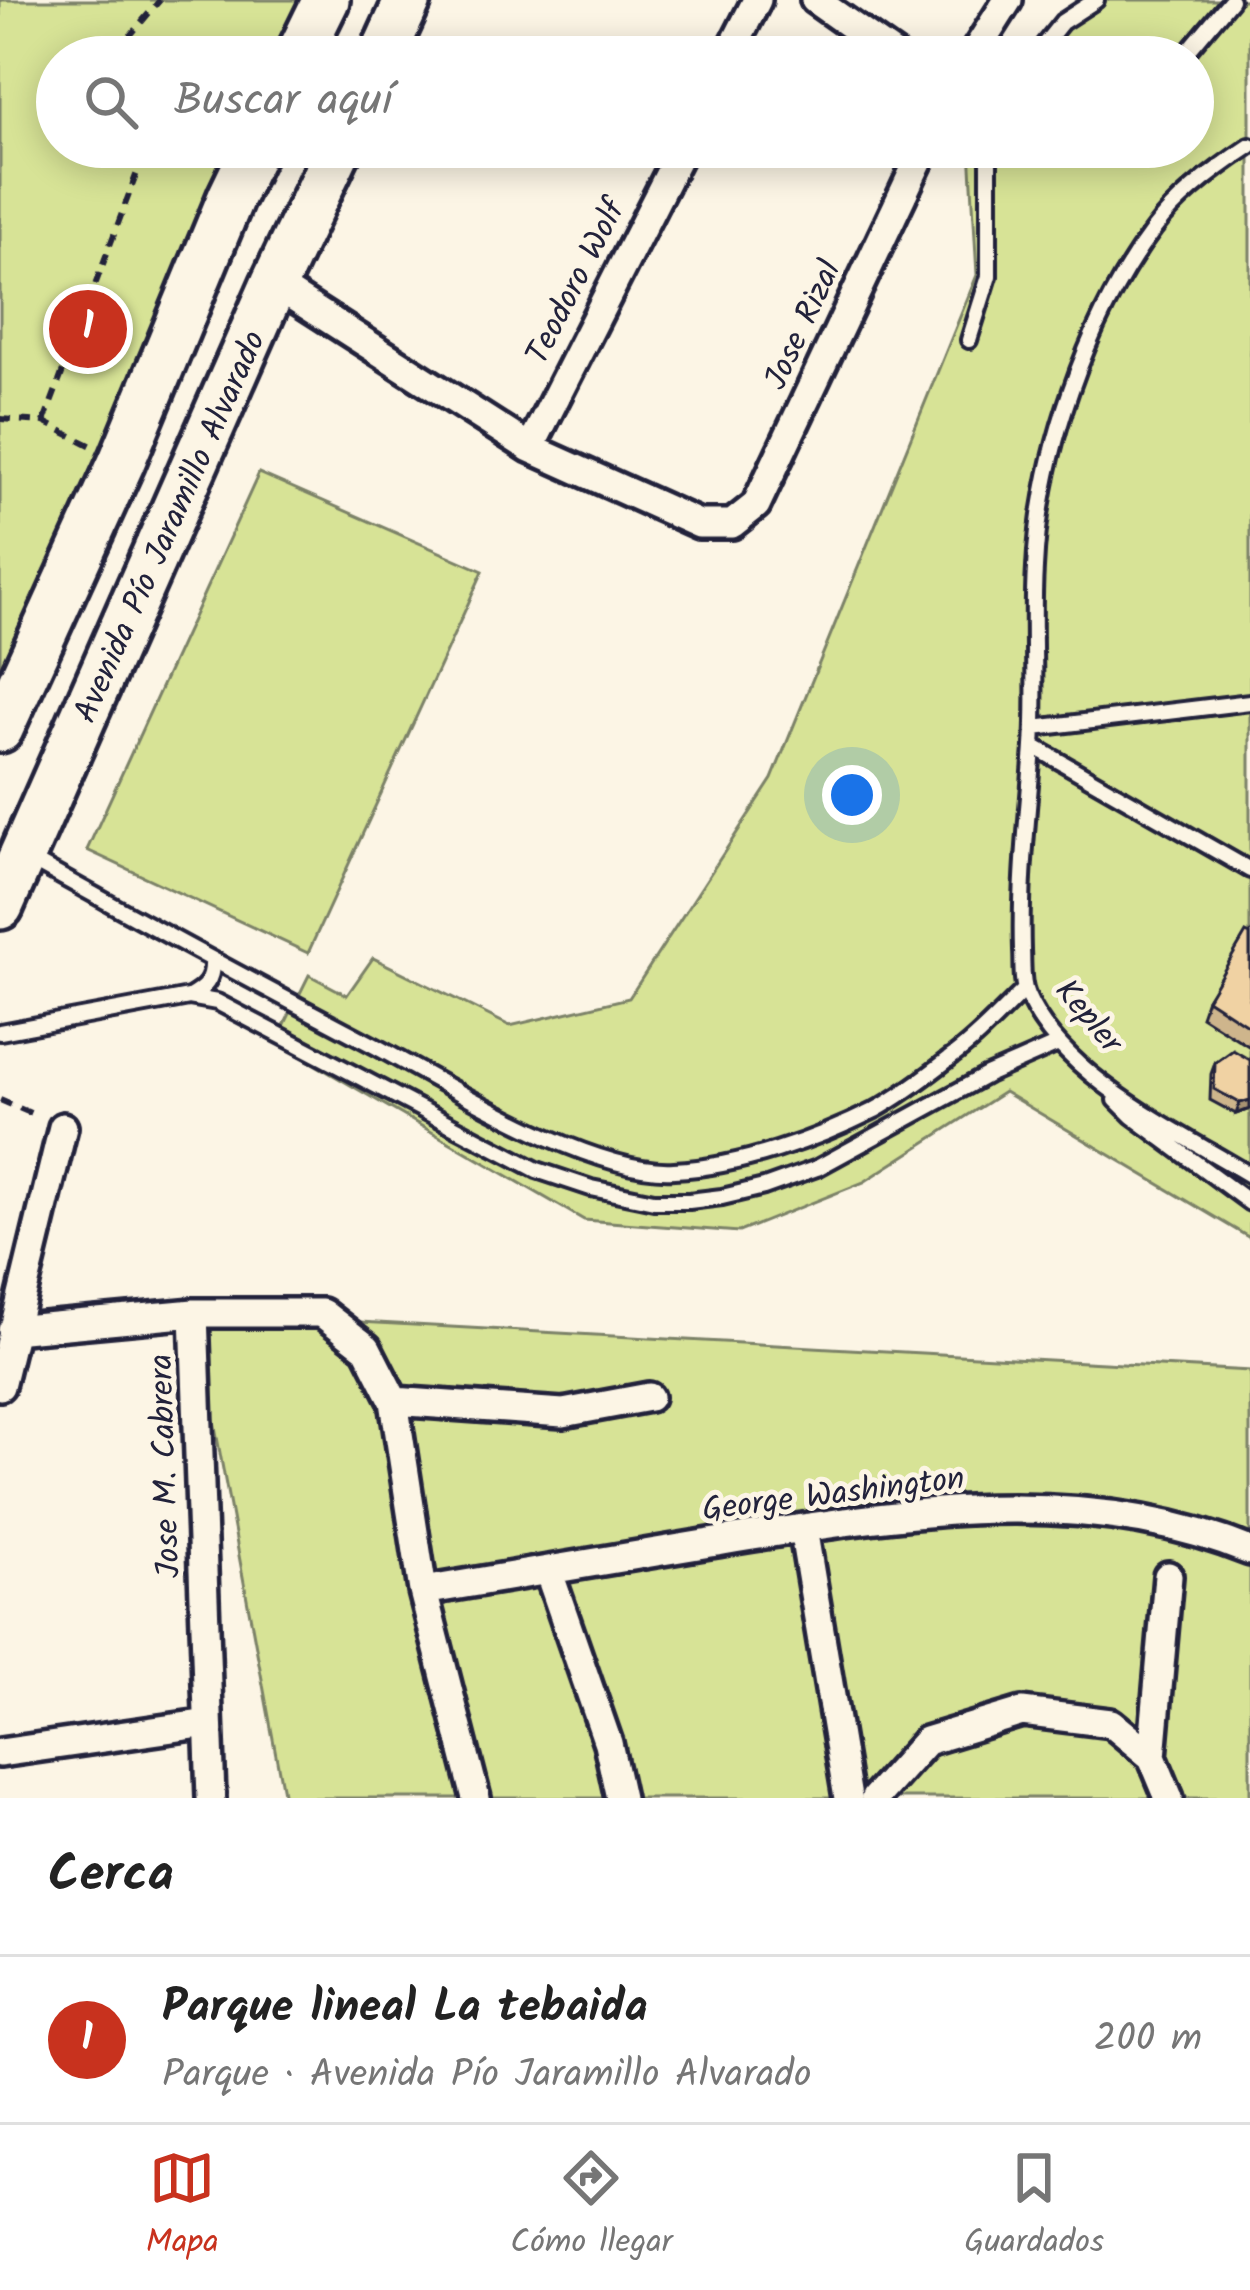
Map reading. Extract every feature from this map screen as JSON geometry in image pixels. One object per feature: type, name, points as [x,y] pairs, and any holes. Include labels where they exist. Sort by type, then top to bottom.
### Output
[{"type":"main road","points":[[308,36],[326,0]]},
{"type":"main road","points":[[392,36],[409,0]]},
{"type":"main road","name":"Avenida Pío Jaramillo Alvarado","points":[[0,729],[10,682],[122,461],[245,168]]},
{"type":"main road","name":"Avenida Pío Jaramillo Alvarado","points":[[0,906],[329,168]]},
{"type":"street","points":[[739,36],[757,0]]},
{"type":"street","points":[[815,0],[866,36]]},
{"type":"street","points":[[986,36],[1008,0]]},
{"type":"street","name":"Teodoro Wolf","points":[[530,448],[672,168]]},
{"type":"street","name":"Jose Rizal","points":[[530,448],[699,524],[732,524],[756,505],[915,168]]},
{"type":"street","points":[[274,284],[530,448]]},
{"type":"street","points":[[0,1386],[63,1127]]},
{"type":"street","points":[[194,1313],[322,1313],[368,1348],[394,1401],[422,1591],[476,1798]]},
{"type":"street","name":"Jose M. Cabrera","points":[[12,1330],[194,1313],[211,1798]]},
{"type":"street","points":[[394,1401],[563,1413],[649,1397]]},
{"type":"street","name":"George Washington","points":[[422,1591],[803,1528],[962,1510],[1034,1508],[1114,1514],[1180,1526],[1250,1551]]},
{"type":"street","points":[[803,1528],[848,1798]]},
{"type":"street","points":[[548,1570],[608,1743],[620,1798]]},
{"type":"street","points":[[1168,1576],[1152,1757],[1169,1798]]},
{"type":"street","points":[[875,1798],[926,1741],[1022,1712],[1111,1723],[1152,1757]]},
{"type":"street","points":[[0,1753],[208,1723]]},
{"type":"lane","points":[[1051,36],[1062,22],[1096,0]]},
{"type":"lane","points":[[1201,36],[1232,0]]},
{"type":"lane","name":"Kepler","points":[[1250,146],[1217,167],[1155,226],[1111,297],[1080,366],[1057,439],[1035,566],[1034,746],[1020,897],[1024,990],[1058,1044],[1096,1081],[1250,1175]]},
{"type":"lane","points":[[969,340],[989,277],[989,168]]},
{"type":"lane","points":[[1034,728],[1250,702]]},
{"type":"lane","points":[[1034,746],[1250,870]]},
{"type":"lane","points":[[23,856],[550,1138],[634,1166],[672,1171],[728,1162],[786,1147],[877,1109],[954,1056],[1024,990]]},
{"type":"lane","points":[[0,1032],[188,997],[213,974],[212,961]]},
{"type":"lane","points":[[188,997],[218,1002],[248,1015],[537,1170],[654,1201],[722,1197],[817,1168],[988,1075],[1058,1044]]},
{"type":"lane","points":[[1096,1081],[1132,1116],[1250,1201]]},
{"type":"path","points":[[130,36],[160,0]]},
{"type":"path","points":[[44,422],[139,168]]},
{"type":"path","points":[[0,419],[44,422],[122,461]]},
{"type":"path","points":[[0,1100],[63,1127]]},
{"type":"green space","points":[[0,0],[324,0],[308,36],[36,36],[36,168],[246,168],[0,729]]},
{"type":"green space","points":[[1093,0],[1250,0],[1250,1238],[1004,1092],[864,1182],[739,1232],[584,1220],[276,1042],[309,975],[347,995],[373,958],[510,1026],[629,998],[772,779],[977,275],[971,168],[1214,168],[1214,36],[1055,36]]},
{"type":"green space","points":[[259,473],[483,571],[308,953],[87,850]]},
{"type":"green space","points":[[194,1313],[1250,1371],[1250,1798],[284,1798]]},
{"type":"building","points":[[1246,933],[1250,935],[1250,1027],[1207,999]]},
{"type":"building","points":[[1233,1050],[1250,1060],[1250,1100],[1240,1103],[1214,1089],[1215,1063]]},
{"type":"place","name":"Parque lineal La tebaida","points":[[88,329]]}]
